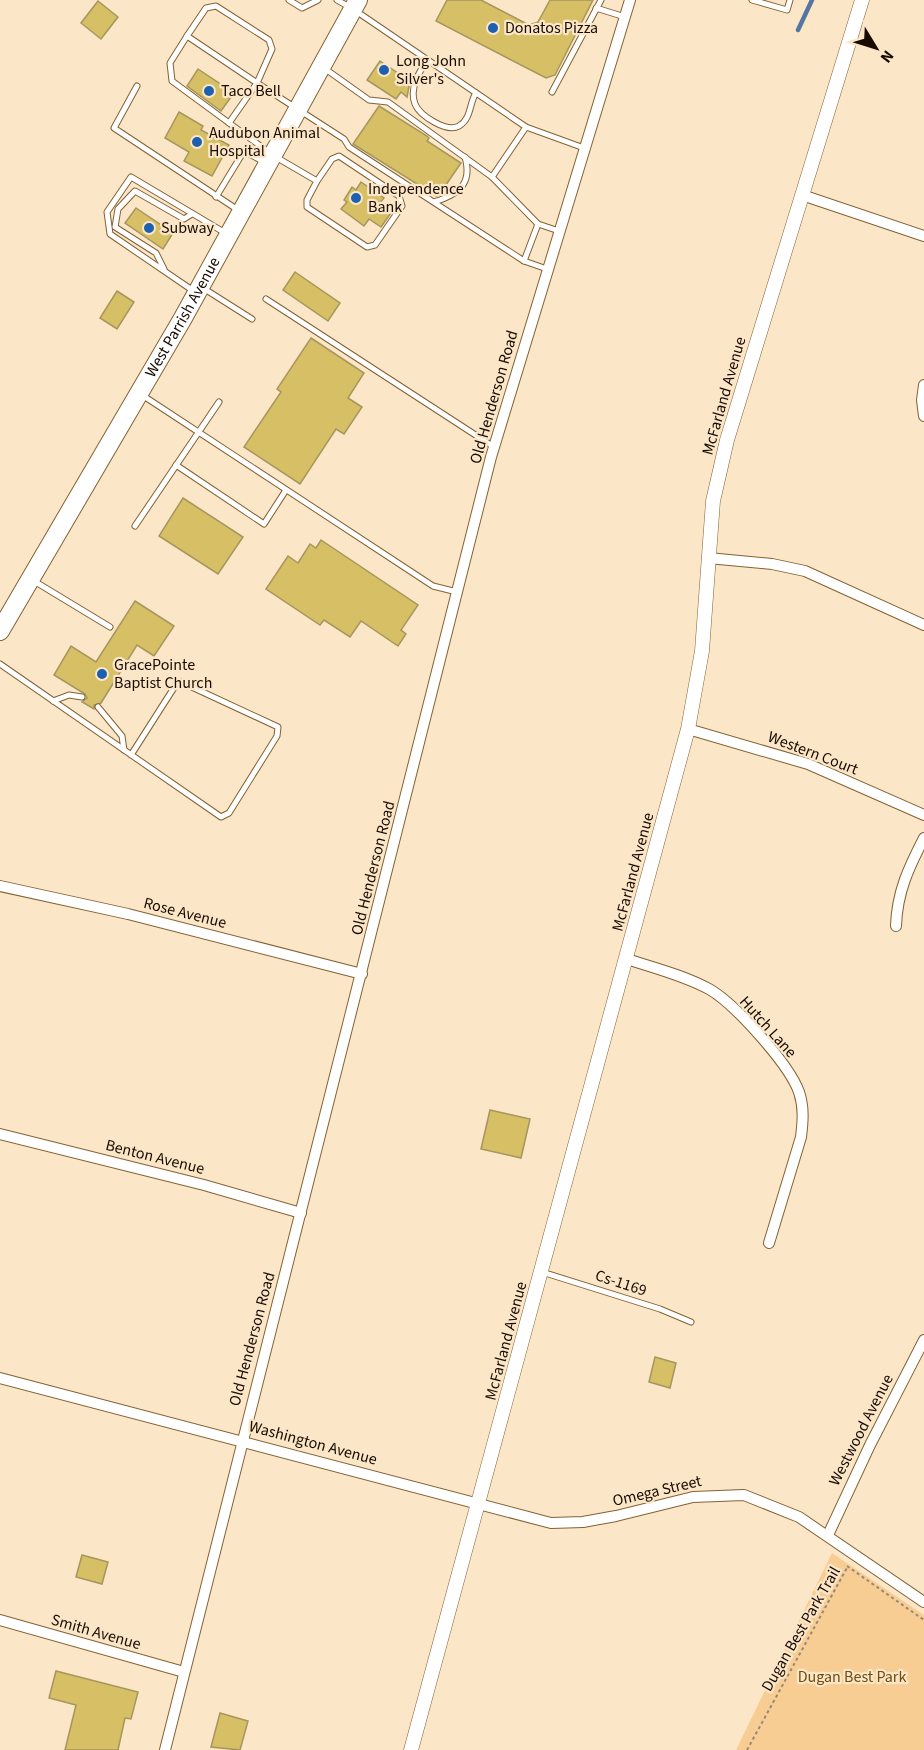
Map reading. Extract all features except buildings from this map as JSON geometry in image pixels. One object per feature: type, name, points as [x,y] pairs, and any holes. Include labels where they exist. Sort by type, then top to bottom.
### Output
[{"type":"main road","name":"West Parrish Avenue","points":[[0,631],[199,290],[356,4]]},
{"type":"street","name":"Old Henderson Road","points":[[165,1750],[494,447],[630,0]]},
{"type":"street","name":"McFarland Avenue","points":[[411,1750],[688,729],[702,651],[713,501],[727,440],[861,0]]},
{"type":"street","points":[[802,195],[924,236]]},
{"type":"street","points":[[924,385],[922,400],[924,416]]},
{"type":"street","points":[[708,558],[772,564],[805,571],[924,625]]},
{"type":"street","name":"Western Court","points":[[688,729],[808,764],[924,815]]},
{"type":"street","points":[[896,926],[897,904],[904,878],[924,838]]},
{"type":"street","name":"Rose Avenue","points":[[0,886],[128,914],[362,974]]},
{"type":"street","name":"Hutch Lane","points":[[627,959],[696,983],[724,999],[773,1052],[798,1089],[803,1112],[801,1137],[769,1243]]},
{"type":"street","name":"Benton Avenue","points":[[0,1134],[204,1185],[301,1213]]},
{"type":"street","name":"Westwood Avenue","points":[[828,1535],[870,1445],[924,1340]]},
{"type":"street","name":"Washington Avenue","points":[[0,1378],[478,1503]]},
{"type":"street","name":"Omega Street","points":[[478,1503],[499,1511],[551,1523],[583,1522],[642,1511],[693,1497],[744,1495],[799,1517],[924,1602]]},
{"type":"street","name":"Smith Avenue","points":[[0,1620],[184,1672]]},
{"type":"lane","points":[[289,0],[302,8],[318,0]]},
{"type":"lane","points":[[337,0],[356,4],[428,60],[526,128],[584,148]]},
{"type":"lane","points":[[552,92],[601,0]]},
{"type":"lane","points":[[752,0],[787,10],[790,0]]},
{"type":"lane","points":[[229,123],[257,83],[272,49],[269,40],[216,6],[206,8],[170,63],[172,81],[229,123],[272,160]]},
{"type":"lane","points":[[596,8],[625,16]]},
{"type":"lane","points":[[187,36],[344,139],[350,147],[524,261],[548,269]]},
{"type":"lane","points":[[428,60],[418,73],[414,88],[414,102],[420,111],[444,126],[453,128],[461,125],[467,117],[472,109],[471,100],[476,93]]},
{"type":"lane","points":[[322,67],[369,100],[388,102],[492,177],[538,224],[559,231]]},
{"type":"lane","points":[[137,86],[114,128],[242,213]]},
{"type":"lane","points":[[492,177],[526,128]]},
{"type":"lane","points":[[216,196],[244,151],[272,160],[317,181]]},
{"type":"lane","points":[[339,156],[399,196],[402,206],[375,245],[367,247],[307,207],[307,200],[317,181],[332,159],[339,156]]},
{"type":"lane","points":[[434,202],[452,197],[462,187],[467,174],[465,157]]},
{"type":"lane","points":[[229,235],[131,177],[107,212],[110,234],[165,272],[252,319]]},
{"type":"lane","points":[[165,272],[156,253],[115,227],[118,209],[135,191],[184,219],[192,214]]},
{"type":"lane","points":[[524,261],[538,224]]},
{"type":"lane","points":[[266,299],[494,447]]},
{"type":"lane","points":[[139,393],[433,586],[458,592]]},
{"type":"lane","points":[[135,526],[219,402]]},
{"type":"lane","points":[[176,465],[264,524],[286,490]]},
{"type":"lane","points":[[30,579],[110,627]]},
{"type":"lane","points":[[0,663],[53,701],[131,755],[221,817],[225,816],[277,736],[278,727],[181,682],[177,683],[131,755]]},
{"type":"lane","points":[[53,701],[69,695],[82,698]]},
{"type":"lane","points":[[98,707],[122,736],[124,750]]},
{"type":"lane","name":"Cs-1169","points":[[542,1272],[660,1309],[691,1322]]},
{"type":"path","name":"Dugan Best Park Trail","points":[[747,1750],[847,1566],[924,1620]]},
{"type":"green space","name":"Dugan Best Park","points":[[832,1553],[924,1615],[924,1750],[736,1750]]},
{"type":"waterway","points":[[798,30],[812,0]]},
{"type":"place","name":"Donatos Pizza","points":[[493,28]]},
{"type":"place","name":"Long John Silver's","points":[[384,70]]},
{"type":"place","name":"Taco Bell","points":[[209,91]]},
{"type":"place","name":"Audubon Animal Hospital","points":[[197,142]]},
{"type":"place","name":"Independence Bank","points":[[356,198]]},
{"type":"place","name":"Subway","points":[[149,228]]},
{"type":"place","name":"GracePointe Baptist Church","points":[[102,674]]}]
